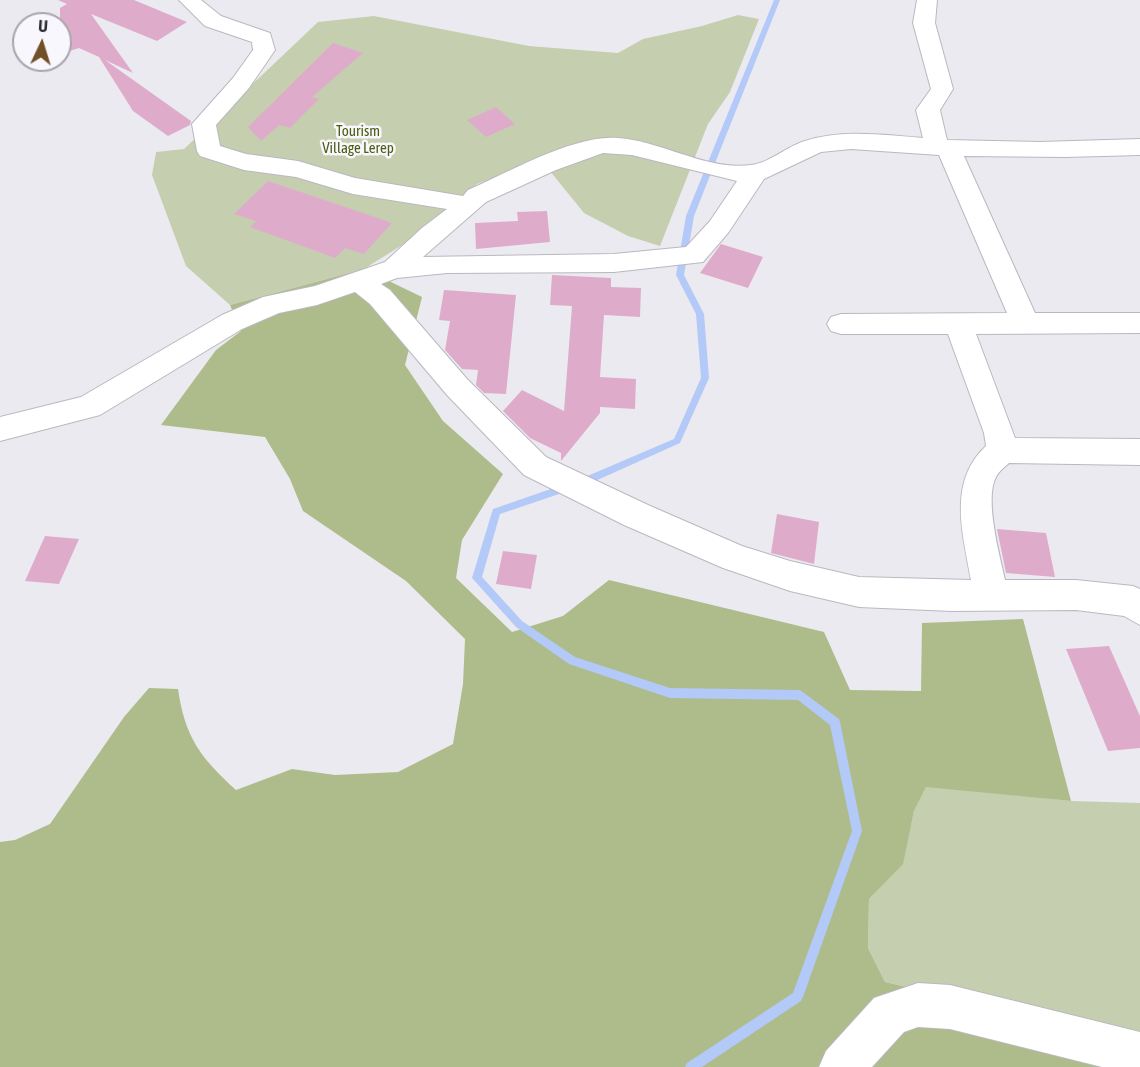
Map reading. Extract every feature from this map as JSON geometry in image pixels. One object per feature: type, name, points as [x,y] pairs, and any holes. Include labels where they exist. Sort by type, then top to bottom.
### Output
[{"type":"street","points":[[189,0],[213,21],[262,38],[264,50],[241,83],[204,124],[209,151],[244,162],[298,169],[353,186],[446,200],[468,207]]},
{"type":"street","points":[[927,0],[924,23],[942,90],[928,110],[942,147],[1026,325]]},
{"type":"street","points":[[0,429],[89,406],[232,322],[273,304],[317,295],[395,269],[447,264],[614,262],[683,256],[719,227],[756,173],[791,154],[820,144],[858,140],[942,147],[1088,150],[1140,147]]},
{"type":"street","points":[[395,269],[431,234],[468,207],[477,196],[580,152],[615,144],[727,171],[756,173]]},
{"type":"street","points":[[358,281],[380,297],[457,387],[535,466],[578,488],[735,558],[790,576],[859,592],[952,596],[990,593],[1076,595],[1137,606]]},
{"type":"street","points":[[841,324],[1140,323]]},
{"type":"street","points":[[958,324],[999,433],[1002,450]]},
{"type":"street","points":[[990,593],[976,495],[979,478],[987,465],[1002,450],[1140,452]]},
{"type":"street","points":[[842,1067],[890,1014],[918,1005],[950,1007],[1140,1054]]},
{"type":"green space","name":"Tourism Village Lerep","points":[[738,15],[759,19],[730,92],[708,124],[660,246],[628,236],[584,213],[541,160],[477,184],[426,230],[364,269],[230,305],[186,266],[152,175],[156,152],[184,149],[318,22],[374,16],[529,46],[618,53],[643,39],[702,26]]},
{"type":"green space","points":[[364,269],[422,297],[405,365],[443,421],[503,474],[462,540],[456,578],[512,632],[563,616],[609,580],[824,632],[850,690],[921,691],[922,623],[1023,619],[1071,801],[926,787],[914,811],[903,864],[869,899],[868,948],[885,982],[1140,1041],[1140,1067],[0,1067],[0,842],[15,840],[50,824],[124,717],[149,688],[178,689],[185,721],[196,746],[213,768],[236,790],[292,769],[335,775],[398,772],[453,744],[463,684],[465,639],[406,581],[303,511],[290,479],[265,437],[161,425],[216,350],[241,331],[230,305]]},
{"type":"green space","points":[[926,786],[1071,801],[1140,803],[1140,1041],[885,982],[868,948],[869,899],[902,864],[914,811]]},
{"type":"building","points":[[58,0],[134,0],[187,22],[157,41],[91,14],[133,73],[105,60],[191,121],[190,125],[168,136],[133,111],[99,57],[79,48],[72,50],[72,12],[60,12],[60,8],[67,4]]},
{"type":"building","points":[[333,43],[363,53],[312,97],[319,99],[290,128],[279,125],[261,141],[248,127]]},
{"type":"building","points":[[496,107],[515,124],[486,137],[467,120]]},
{"type":"building","points":[[268,181],[392,223],[364,254],[345,248],[335,258],[250,227],[256,221],[234,214]]},
{"type":"building","points":[[547,211],[550,242],[476,249],[475,223],[518,221],[517,212]]},
{"type":"building","points":[[721,244],[763,257],[748,288],[700,273]]},
{"type":"building","points":[[552,275],[611,278],[611,287],[641,288],[640,317],[604,315],[600,377],[636,379],[635,409],[600,407],[600,413],[561,461],[561,453],[530,438],[503,411],[522,390],[564,411],[572,306],[550,305]]},
{"type":"building","points":[[444,290],[516,295],[506,394],[484,393],[476,385],[478,370],[462,369],[445,350],[450,321],[439,320]]},
{"type":"building","points":[[777,514],[819,522],[814,564],[771,553]]},
{"type":"building","points":[[997,529],[1046,533],[1055,577],[1006,573]]},
{"type":"building","points":[[45,536],[79,539],[59,584],[25,581]]},
{"type":"building","points":[[503,551],[537,555],[531,589],[496,584]]},
{"type":"building","points":[[1109,646],[1140,716],[1140,748],[1108,751],[1066,649]]},
{"type":"waterway","points":[[581,483],[677,441],[705,378],[700,314],[680,275],[690,216],[777,0]]},
{"type":"waterway","points":[[568,487],[496,512],[477,578],[519,624],[572,661],[670,693],[800,695],[835,722],[857,831],[797,997],[691,1067]]}]
